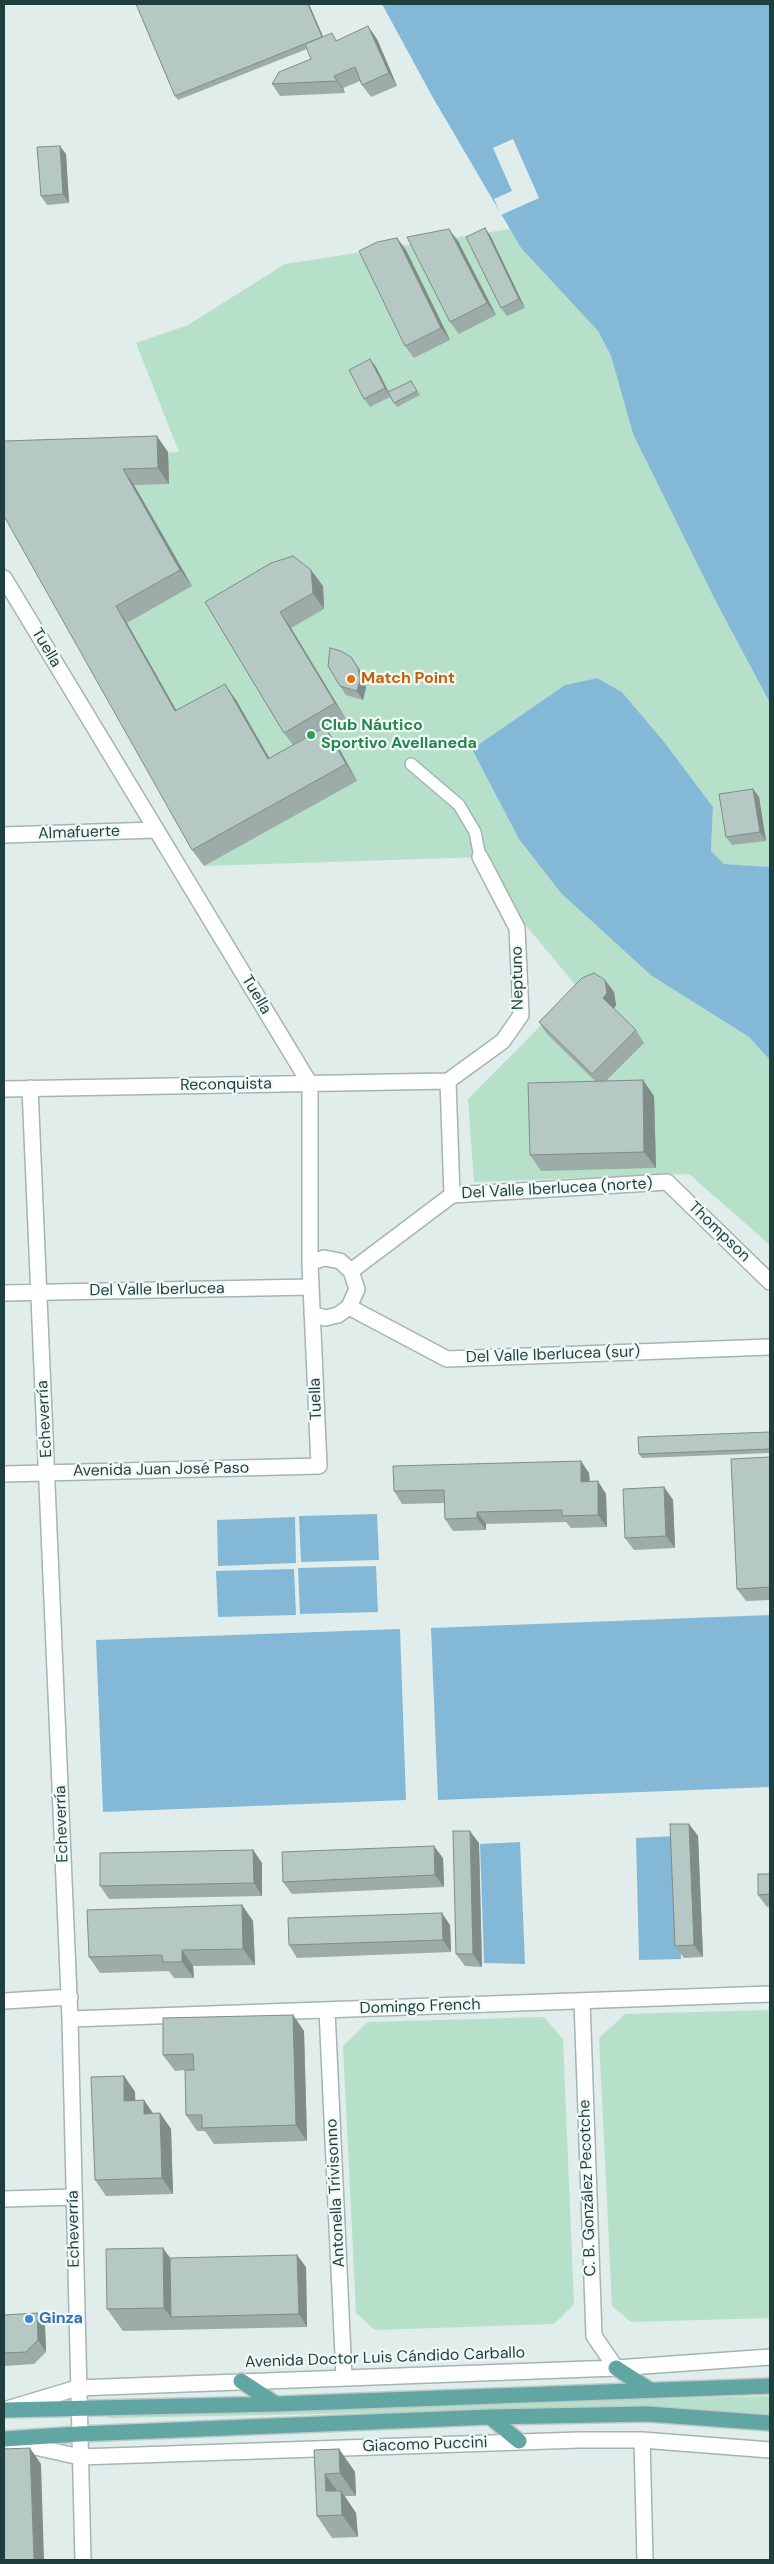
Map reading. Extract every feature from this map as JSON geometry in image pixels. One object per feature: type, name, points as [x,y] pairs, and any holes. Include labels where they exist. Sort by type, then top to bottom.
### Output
[{"type":"main road","points":[[616,2368],[650,2390]]},
{"type":"main road","points":[[242,2381],[276,2404]]},
{"type":"main road","name":"Avenida Doctor Luis Cándido Carballo","points":[[4,2410],[276,2404],[770,2386]]},
{"type":"main road","points":[[4,2439],[79,2434],[490,2417],[648,2414],[770,2424]]},
{"type":"main road","points":[[490,2417],[519,2441]]},
{"type":"street","name":"Tuella","points":[[4,578],[310,1084],[310,1264],[319,1466]]},
{"type":"street","name":"Almafuerte","points":[[4,836],[155,830]]},
{"type":"street","name":"Neptuno","points":[[448,1081],[503,1041],[521,1015],[517,928],[480,857]]},
{"type":"street","name":"Reconquista","points":[[4,1089],[448,1081]]},
{"type":"street","points":[[448,1081],[452,1195]]},
{"type":"street","name":"Echeverría","points":[[30,1088],[70,1997],[82,2560]]},
{"type":"street","name":"Del Valle Iberlucea (norte)","points":[[351,1271],[452,1195],[667,1182]]},
{"type":"street","name":"Thompson","points":[[667,1182],[770,1282]]},
{"type":"street","points":[[310,1264],[324,1258],[340,1261],[351,1271],[357,1289],[349,1307],[338,1315],[325,1318],[312,1314]]},
{"type":"street","name":"Del Valle Iberlucea","points":[[4,1293],[311,1287]]},
{"type":"street","name":"Del Valle Iberlucea (sur)","points":[[349,1307],[447,1359],[770,1347]]},
{"type":"street","name":"Avenida Juan José Paso","points":[[4,1474],[319,1466]]},
{"type":"street","name":"Domingo French","points":[[70,2019],[770,1994]]},
{"type":"street","points":[[4,2001],[70,1997]]},
{"type":"street","name":"C. B. González Pecotche","points":[[582,2001],[594,2336],[616,2368]]},
{"type":"street","name":"Antonella Trivisonno","points":[[327,2010],[344,2377]]},
{"type":"street","points":[[4,2199],[74,2197]]},
{"type":"street","name":"Avenida Doctor Luis Cándido Carballo","points":[[4,2410],[77,2388],[616,2368],[770,2357]]},
{"type":"street","points":[[4,2439],[80,2457]]},
{"type":"street","points":[[642,2440],[645,2560]]},
{"type":"street","name":"Giacomo Puccini","points":[[80,2457],[519,2441],[642,2440],[770,2450]]},
{"type":"lane","name":"Neptuno","points":[[411,764],[459,805],[475,832],[480,857]]},
{"type":"green space","name":"Club Náutico Sportivo Avellaneda","points":[[510,229],[521,248],[598,331],[611,356],[633,434],[715,600],[770,703],[770,867],[723,864],[711,851],[713,807],[665,743],[622,692],[597,678],[565,685],[472,749],[652,976],[749,1037],[770,1060],[770,1245],[689,1174],[474,1182],[468,1099],[578,988],[523,922],[486,857],[204,866],[4,512],[4,458],[179,452],[136,343],[188,325],[285,264]]},
{"type":"green space","points":[[770,2010],[770,2318],[631,2322],[612,2306],[599,2038],[625,2014]]},
{"type":"green space","points":[[544,2017],[563,2039],[574,2304],[554,2324],[375,2330],[356,2313],[343,2046],[368,2022]]},
{"type":"green space","points":[[770,2396],[770,2415],[640,2408],[109,2418],[108,2412]]},
{"type":"water","points":[[382,4],[770,4],[770,703],[715,600],[633,434],[611,356],[598,331],[521,248],[432,96]]},
{"type":"water","points":[[597,678],[622,692],[665,743],[713,807],[711,851],[724,864],[770,867],[770,1060],[749,1037],[652,976],[561,893],[519,839],[472,749],[565,685]]},
{"type":"water","points":[[377,1514],[379,1560],[301,1562],[299,1516]]},
{"type":"water","points":[[295,1517],[296,1563],[218,1566],[217,1520]]},
{"type":"water","points":[[376,1566],[378,1612],[300,1614],[298,1568]]},
{"type":"water","points":[[294,1569],[296,1615],[218,1617],[216,1571]]},
{"type":"water","points":[[770,1615],[770,1787],[438,1800],[431,1628]]},
{"type":"water","points":[[400,1629],[406,1800],[103,1812],[96,1640]]},
{"type":"water","points":[[676,1836],[681,1959],[639,1960],[636,1838]]},
{"type":"water","points":[[520,1842],[525,1964],[484,1963],[480,1844]]},
{"type":"pier","points":[[513,139],[539,198],[501,215],[494,199],[512,191],[493,148]]},
{"type":"building","points":[[136,4],[308,4],[322,37],[175,96]]},
{"type":"building","points":[[368,26],[389,73],[362,85],[355,67],[334,76],[337,81],[272,84],[279,72],[311,59],[305,44],[332,33],[336,41]]},
{"type":"building","points":[[60,146],[63,194],[41,196],[37,147]]},
{"type":"building","points":[[485,228],[519,299],[501,308],[466,237]]},
{"type":"building","points":[[449,229],[487,303],[450,322],[407,237]]},
{"type":"building","points":[[397,238],[441,328],[405,346],[359,251],[377,242]]},
{"type":"building","points":[[370,359],[385,388],[364,399],[349,370]]},
{"type":"building","points":[[411,381],[417,391],[394,403],[388,392]]},
{"type":"building","points":[[157,436],[158,468],[123,469],[180,570],[116,606],[175,711],[225,684],[268,759],[325,727],[346,764],[192,850],[4,516],[4,441]]},
{"type":"building","points":[[293,556],[311,570],[313,593],[280,612],[335,703],[284,733],[205,602],[271,563]]},
{"type":"building","points":[[330,648],[341,651],[351,657],[358,668],[360,679],[357,691],[340,686],[328,666]]},
{"type":"building","points":[[753,789],[760,832],[726,837],[719,794]]},
{"type":"building","points":[[594,973],[605,980],[607,993],[603,998],[636,1030],[592,1074],[539,1022],[582,978]]},
{"type":"building","points":[[643,1080],[644,1152],[530,1155],[528,1083]]},
{"type":"building","points":[[770,1432],[770,1449],[639,1454],[638,1437]]},
{"type":"building","points":[[770,1457],[770,1587],[737,1589],[731,1459]]},
{"type":"building","points":[[581,1461],[581,1482],[598,1481],[598,1515],[562,1516],[562,1510],[477,1512],[477,1518],[445,1519],[444,1490],[394,1491],[393,1466]]},
{"type":"building","points":[[664,1487],[666,1536],[625,1538],[623,1489]]},
{"type":"building","points":[[670,1824],[689,1824],[694,1945],[675,1946]]},
{"type":"building","points":[[453,1831],[470,1831],[473,1954],[456,1954]]},
{"type":"building","points":[[434,1846],[435,1875],[283,1882],[282,1852]]},
{"type":"building","points":[[253,1850],[254,1883],[100,1886],[100,1853]]},
{"type":"building","points":[[758,1874],[770,1874],[770,1894],[758,1895]]},
{"type":"building","points":[[242,1905],[243,1949],[182,1950],[182,1962],[163,1962],[162,1955],[89,1957],[87,1910]]},
{"type":"building","points":[[442,1913],[443,1940],[289,1945],[288,1918]]},
{"type":"building","points":[[293,2015],[296,2125],[202,2128],[202,2115],[186,2115],[185,2070],[194,2070],[193,2054],[163,2055],[163,2018]]},
{"type":"building","points":[[124,2076],[124,2101],[144,2100],[144,2114],[160,2113],[162,2178],[95,2180],[91,2077]]},
{"type":"building","points":[[163,2248],[164,2308],[107,2309],[106,2249]]},
{"type":"building","points":[[297,2255],[299,2314],[171,2317],[170,2258]]},
{"type":"building","points":[[37,2313],[38,2340],[26,2352],[4,2353],[4,2315]]},
{"type":"building","points":[[30,2448],[34,2560],[4,2560],[4,2449]]},
{"type":"building","points":[[339,2449],[340,2473],[325,2474],[326,2491],[341,2491],[342,2515],[317,2516],[314,2450]]},
{"type":"place","name":"Match Point","points":[[351,679]]},
{"type":"place","name":"Club Náutico Sportivo Avellaneda","points":[[311,735]]},
{"type":"place","name":"Ginza","points":[[29,2319]]}]
